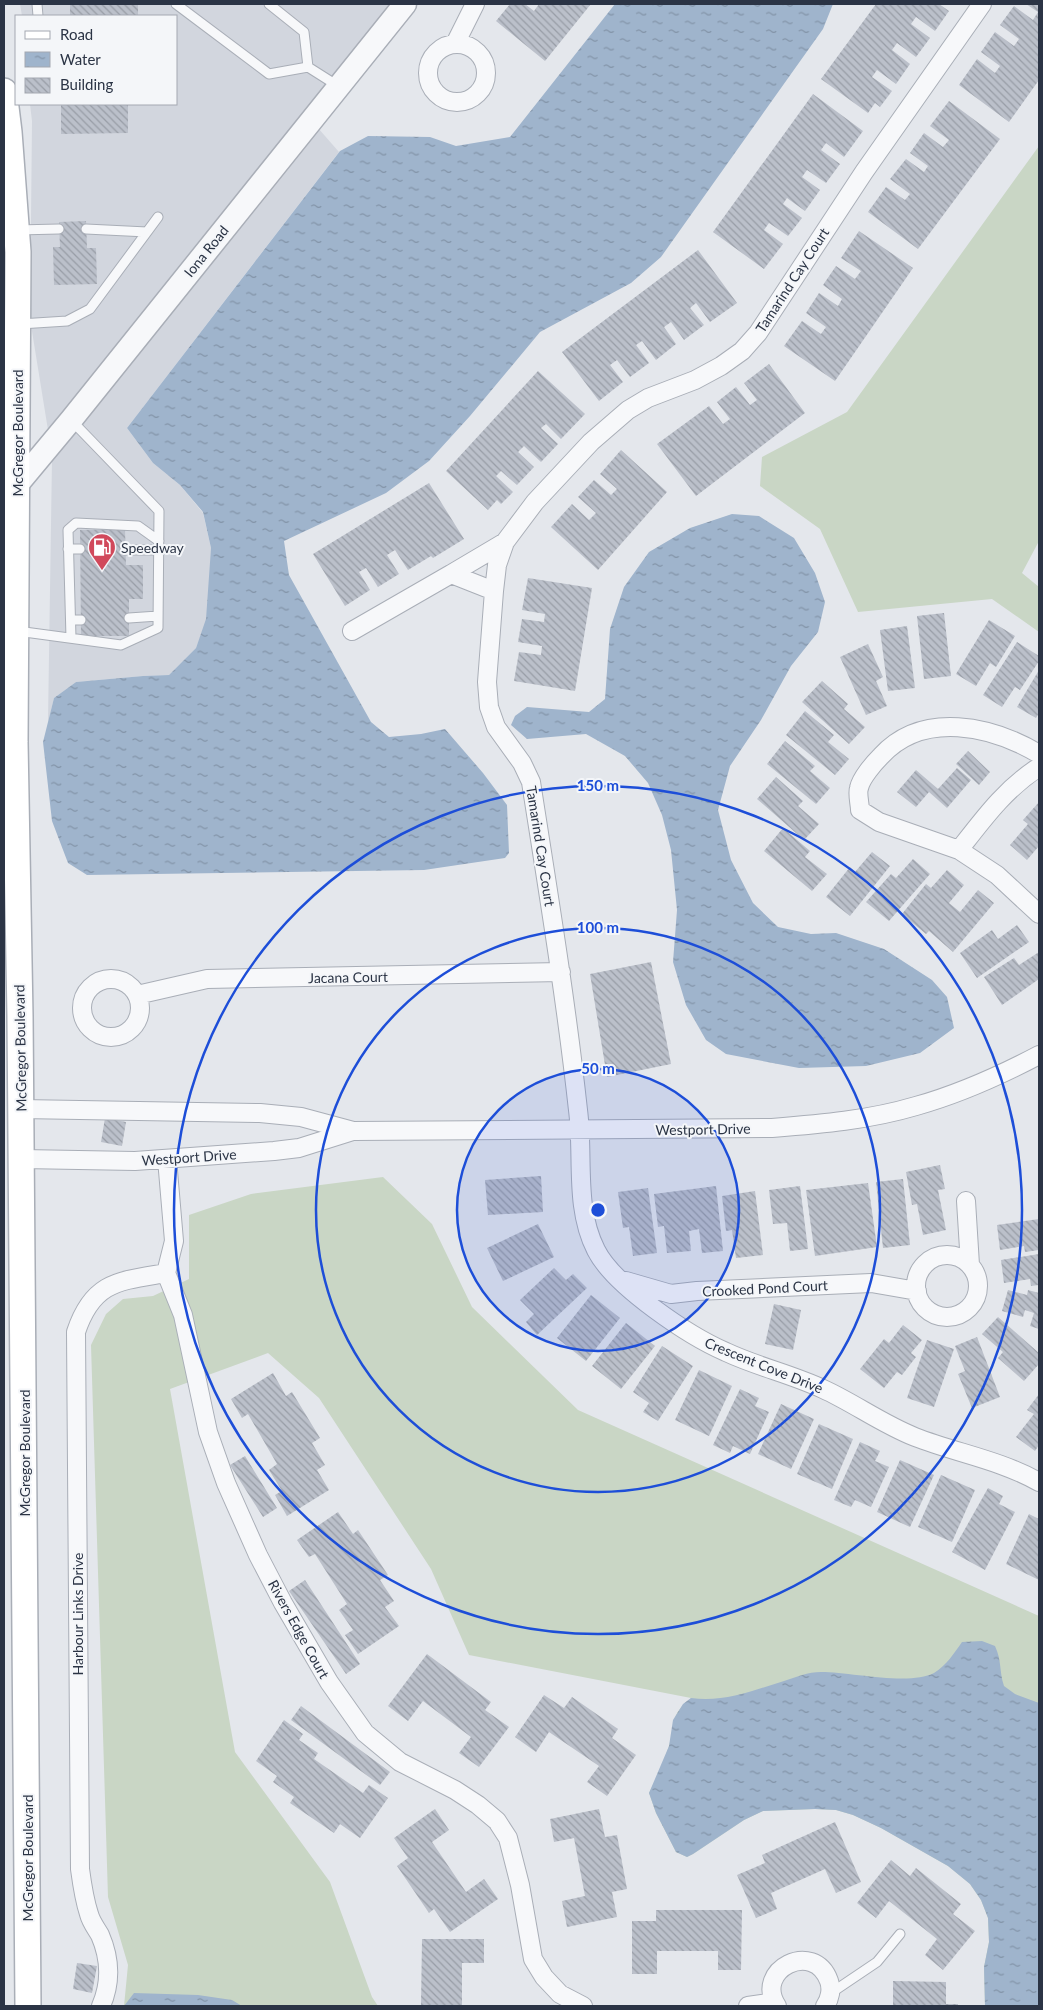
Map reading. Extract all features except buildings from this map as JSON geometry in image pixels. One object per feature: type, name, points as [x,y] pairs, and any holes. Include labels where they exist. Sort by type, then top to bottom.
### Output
[{"type":"main road","name":"McGregor Boulevard","points":[[4,91],[16,230],[17,324],[10,490],[15,631],[21,1109],[13,1152],[22,1290],[28,2006]]},
{"type":"main road","points":[[4,1254],[22,1290]]},
{"type":"street","name":"Iona Road","points":[[10,490],[71,420],[405,4]]},
{"type":"street","points":[[455,44],[475,4]]},
{"type":"street","name":"Tamarind Cay Court","points":[[581,1130],[561,972],[531,782],[522,763],[496,727],[489,707],[486,682],[494,591],[498,565],[505,542],[519,521],[541,495],[591,442],[628,410],[648,398],[695,380],[721,366],[742,350],[758,334],[858,180],[982,4]]},
{"type":"street","name":"Tamarind Cay Court","points":[[352,630],[505,542]]},
{"type":"street","points":[[451,574],[494,591]]},
{"type":"street","points":[[1039,754],[1008,738],[988,731],[968,727],[928,729],[908,735],[888,749],[872,766],[859,788],[860,810],[879,822],[960,850],[997,875],[1039,914]]},
{"type":"street","points":[[960,850],[1001,797],[1019,780],[1039,767]]},
{"type":"street","name":"Jacana Court","points":[[137,995],[207,979],[561,972]]},
{"type":"street","name":"Westport Drive","points":[[21,1109],[260,1113],[301,1117],[354,1131],[772,1128],[826,1124],[875,1116],[915,1106],[964,1091],[1006,1073],[1039,1055]]},
{"type":"street","name":"Crescent Cove Drive","points":[[581,1130],[583,1216],[596,1251],[616,1278],[682,1328],[724,1352],[804,1380],[912,1436],[950,1450],[989,1459],[1008,1466],[1039,1482]]},
{"type":"street","name":"Westport Drive","points":[[13,1152],[135,1161],[274,1152],[299,1148],[354,1131]]},
{"type":"street","points":[[166,1159],[174,1241],[166,1273]]},
{"type":"street","points":[[966,1201],[970,1266]]},
{"type":"street","points":[[953,1256],[970,1266],[976,1274],[977,1294],[973,1304],[965,1312],[956,1316],[945,1317],[935,1315],[926,1309],[920,1301],[917,1291],[920,1272],[934,1258],[953,1256]]},
{"type":"street","name":"Harbour Links Drive","points":[[101,2006],[109,1977],[107,1956],[83,1895],[80,1869],[76,1332],[83,1312],[96,1295],[121,1281],[166,1273]]},
{"type":"street","name":"Rivers Edge Court","points":[[166,1273],[183,1315],[208,1432],[226,1482],[258,1555],[283,1603],[329,1682],[365,1732],[400,1762],[455,1790],[497,1821],[508,1838],[520,1885],[533,1958],[544,1978],[560,1994],[583,2006]]},
{"type":"street","name":"Crooked Pond Court","points":[[616,1278],[671,1294],[697,1291],[871,1283],[917,1291]]},
{"type":"street","points":[[748,2006],[775,2004],[772,1982],[776,1973],[783,1966],[802,1960],[812,1962],[827,1975],[830,1984],[828,2000]]},
{"type":"lane","points":[[176,4],[269,74],[308,67],[338,86]]},
{"type":"lane","points":[[269,4],[304,32],[308,67]]},
{"type":"lane","points":[[17,324],[67,321],[90,309],[158,217]]},
{"type":"lane","points":[[16,230],[59,229]]},
{"type":"lane","points":[[86,229],[147,232]]},
{"type":"lane","points":[[15,631],[121,645],[158,628],[159,511],[71,420]]},
{"type":"lane","points":[[71,638],[68,530],[76,523],[138,526],[159,545]]},
{"type":"lane","points":[[125,550],[159,545]]},
{"type":"lane","points":[[68,549],[80,549]]},
{"type":"lane","points":[[129,618],[158,616]]},
{"type":"lane","points":[[70,620],[81,620]]},
{"type":"lane","points":[[828,2000],[877,1962],[900,1934]]},
{"type":"shaded area","points":[[20,4],[390,4],[48,430],[30,319],[32,121],[30,105],[178,105],[178,15],[22,15]]},
{"type":"shaded area","points":[[318,128],[339,152],[127,428],[153,463],[180,485],[203,513],[211,548],[210,580],[207,619],[196,648],[169,675],[76,682],[54,698],[48,722],[52,459]]},
{"type":"green space","points":[[1039,146],[1039,541],[1022,573],[1039,587],[1039,632],[992,599],[858,612],[820,529],[760,486],[762,457],[847,412]]},
{"type":"green space","points":[[383,1177],[432,1224],[472,1307],[578,1410],[1039,1616],[1039,2006],[985,2006],[984,1967],[989,1942],[988,1918],[981,1900],[970,1884],[948,1866],[881,1828],[853,1815],[836,1810],[815,1809],[763,1811],[744,1820],[687,1857],[676,1852],[656,1813],[649,1793],[667,1752],[676,1715],[691,1698],[469,1655],[431,1569],[319,1398],[268,1353],[170,1389],[235,1752],[330,1882],[372,1997],[378,2006],[124,2006],[128,1965],[108,1897],[91,1345],[106,1314],[123,1299],[153,1296],[189,1279],[189,1215],[251,1194]]},
{"type":"water","points":[[615,4],[833,4],[823,29],[661,257],[631,283],[540,332],[470,416],[429,461],[386,493],[284,541],[289,575],[371,722],[389,737],[421,734],[445,729],[483,773],[507,805],[509,853],[505,858],[424,870],[87,875],[68,863],[52,821],[43,742],[54,698],[76,682],[169,675],[196,648],[206,619],[211,548],[203,512],[180,485],[153,463],[127,428],[340,151],[368,136],[430,137],[456,146],[510,137]]},
{"type":"water","points":[[732,514],[759,516],[794,538],[815,573],[825,602],[818,632],[791,666],[761,720],[730,766],[718,810],[731,860],[753,903],[778,927],[811,934],[836,933],[884,949],[932,980],[947,997],[954,1028],[920,1053],[866,1066],[799,1068],[726,1054],[706,1040],[686,1005],[673,962],[677,910],[671,850],[662,815],[648,783],[625,756],[586,734],[527,739],[511,725],[515,716],[527,707],[589,712],[605,699],[610,629],[624,587],[649,552],[690,528]]},
{"type":"water","points":[[982,1641],[995,1646],[999,1656],[1004,1686],[1015,1694],[1039,1703],[1039,2006],[985,2006],[984,1967],[989,1942],[988,1918],[981,1900],[970,1884],[948,1866],[881,1828],[853,1815],[836,1810],[815,1809],[763,1811],[744,1820],[687,1857],[676,1852],[656,1813],[649,1793],[669,1746],[673,1720],[683,1704],[691,1698],[715,1699],[727,1697],[816,1672],[895,1678],[923,1677],[934,1673],[942,1667],[962,1642]]},
{"type":"water","points":[[134,1993],[198,1995],[232,2000],[242,2006],[124,2006]]},
{"type":"place","name":"Speedway","points":[[102,571]]}]
